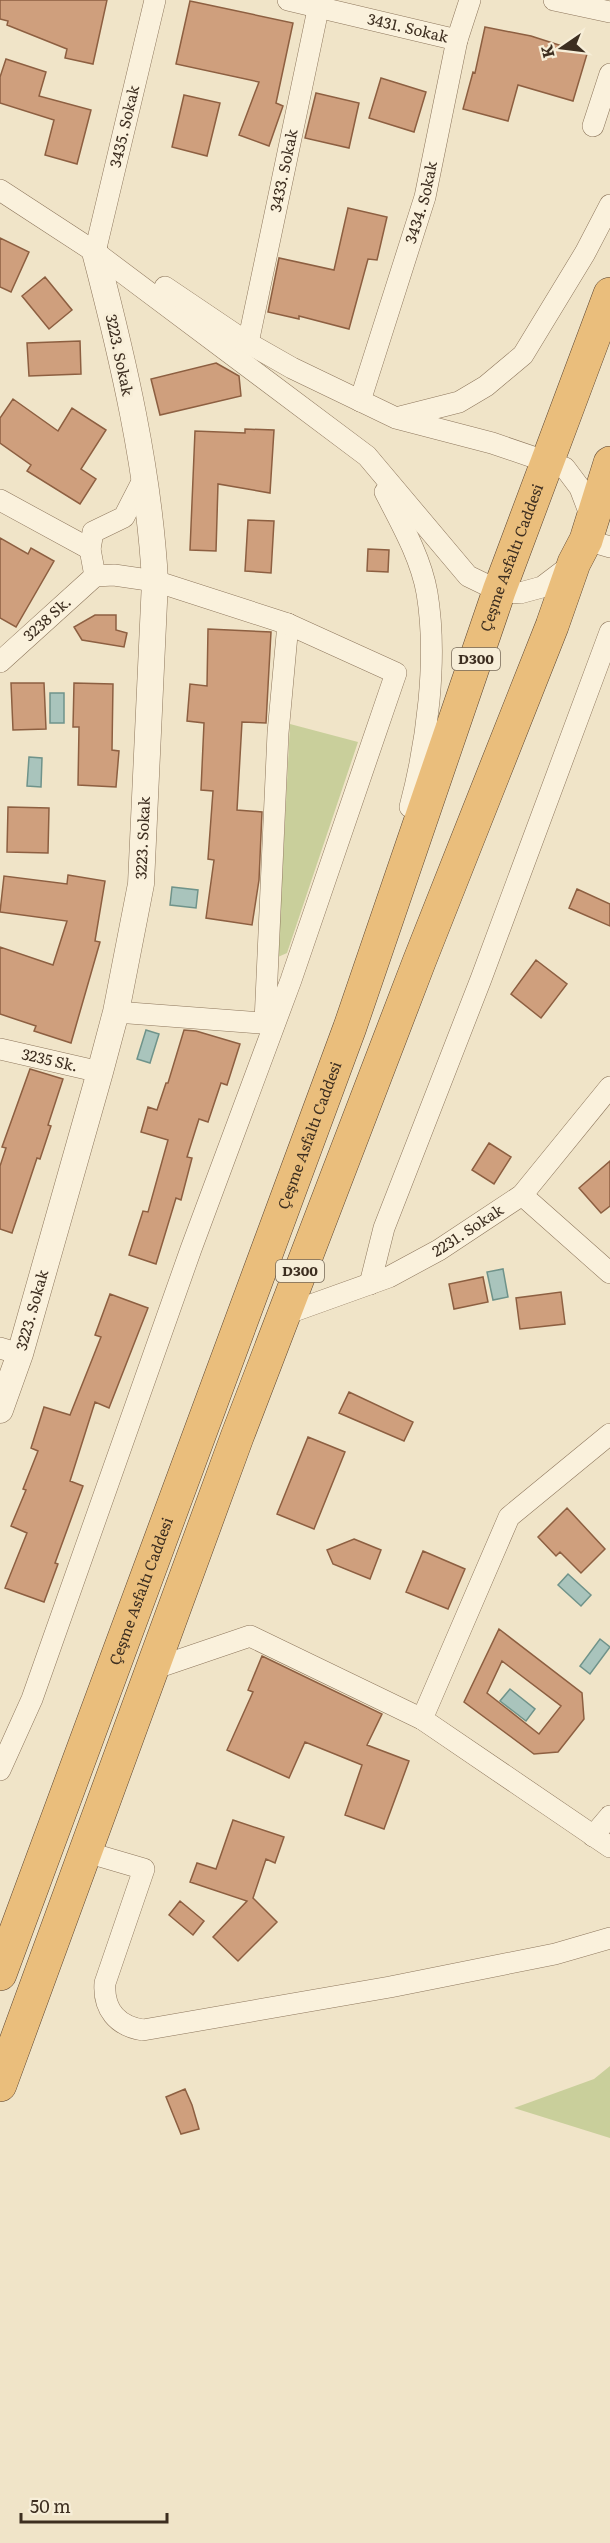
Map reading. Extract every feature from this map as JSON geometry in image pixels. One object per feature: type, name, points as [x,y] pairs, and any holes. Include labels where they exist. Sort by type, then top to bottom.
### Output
[{"type":"highway","name":"Çeşme Asfaltı Caddesi","points":[[0,1974],[350,1027],[500,591],[610,294]]},
{"type":"highway","name":"D300","points":[[0,2085],[283,1315],[552,626],[590,542],[610,463]]},
{"type":"street","name":"3435. Sokak","points":[[95,252],[155,0]]},
{"type":"street","name":"3431. Sokak","points":[[288,0],[319,3],[457,40]]},
{"type":"street","name":"3434. Sokak","points":[[360,401],[425,197],[457,40],[470,0]]},
{"type":"street","points":[[554,0],[610,12]]},
{"type":"street","name":"3433. Sokak","points":[[248,343],[319,3]]},
{"type":"street","points":[[593,126],[610,74]]},
{"type":"street","points":[[0,190],[95,252],[367,456],[468,576],[500,591],[520,592],[542,587],[590,542],[580,488],[565,468],[492,443],[396,418],[292,368],[248,343],[122,258],[95,252]]},
{"type":"street","points":[[396,418],[459,402],[486,386],[523,355],[585,253],[610,205]]},
{"type":"street","name":"3223. Sokak","points":[[0,1410],[10,1351],[100,1072],[116,1012],[141,884],[155,581],[153,536],[113,321],[95,252]]},
{"type":"street","points":[[350,1027],[422,761],[432,649],[427,592],[411,545],[367,456]]},
{"type":"street","points":[[0,1770],[32,1699],[270,1023],[291,980],[396,672],[288,624],[155,581],[114,575],[95,576],[90,549],[93,532],[124,517],[144,478]]},
{"type":"street","points":[[0,500],[90,549]]},
{"type":"street","name":"3238 Sk.","points":[[0,662],[95,576]]},
{"type":"street","points":[[270,1023],[278,734],[288,624]]},
{"type":"street","points":[[370,1284],[384,1228],[606,657],[610,632]]},
{"type":"street","points":[[116,1012],[270,1023]]},
{"type":"street","name":"3235 Sk.","points":[[0,1049],[100,1072]]},
{"type":"street","name":"2231. Sokak","points":[[283,1315],[389,1277],[439,1250],[522,1195],[610,1087]]},
{"type":"street","points":[[522,1195],[610,1273]]},
{"type":"street","points":[[422,1719],[509,1517],[610,1434]]},
{"type":"street","points":[[153,1669],[250,1636],[422,1719],[602,1842],[610,1816]]},
{"type":"street","points":[[86,1852],[144,1869],[105,1983],[104,1992],[105,2001],[114,2017],[132,2028],[143,2030],[390,1987],[555,1954],[610,1938]]},
{"type":"green space","points":[[290,724],[358,742],[287,953],[278,957]]},
{"type":"green space","points":[[610,2066],[610,2138],[514,2108],[594,2079]]},
{"type":"water","points":[[50,693],[64,693],[64,723],[50,723]]},
{"type":"water","points":[[29,757],[42,758],[41,787],[27,786]]},
{"type":"water","points":[[172,887],[198,890],[196,908],[170,905]]},
{"type":"water","points":[[146,1030],[159,1034],[150,1063],[137,1059]]},
{"type":"water","points":[[503,1269],[508,1297],[493,1300],[487,1272]]},
{"type":"water","points":[[568,1574],[591,1595],[581,1606],[558,1585]]},
{"type":"water","points":[[600,1639],[610,1647],[590,1674],[580,1666]]},
{"type":"water","points":[[510,1689],[535,1709],[526,1721],[500,1701]]},
{"type":"building","points":[[0,0],[107,0],[93,64],[65,58],[67,49],[7,25],[8,21],[0,19]]},
{"type":"building","points":[[190,1],[293,23],[276,103],[283,106],[269,146],[239,135],[259,82],[176,64]]},
{"type":"building","points":[[485,27],[531,36],[587,54],[573,101],[518,85],[508,121],[463,109],[473,72],[475,73]]},
{"type":"building","points":[[6,59],[46,72],[39,96],[91,110],[77,164],[45,155],[54,120],[0,103],[0,77]]},
{"type":"building","points":[[381,78],[426,92],[414,132],[369,118]]},
{"type":"building","points":[[316,93],[359,103],[349,148],[305,138]]},
{"type":"building","points":[[184,95],[220,103],[207,156],[172,147]]},
{"type":"building","points":[[348,208],[387,217],[377,260],[368,259],[349,329],[299,316],[299,319],[268,312],[279,258],[334,270]]},
{"type":"building","points":[[0,238],[29,252],[11,292],[0,287]]},
{"type":"building","points":[[45,277],[72,310],[49,329],[22,296]]},
{"type":"building","points":[[80,341],[81,374],[29,376],[27,343]]},
{"type":"building","points":[[216,363],[239,376],[241,396],[160,415],[151,379]]},
{"type":"building","points":[[13,399],[58,431],[72,408],[106,430],[81,469],[96,479],[80,504],[27,471],[31,465],[0,443],[0,418]]},
{"type":"building","points":[[245,429],[274,430],[270,493],[218,484],[216,551],[190,550],[195,431],[245,433]]},
{"type":"building","points":[[248,520],[274,521],[271,573],[245,571]]},
{"type":"building","points":[[0,538],[28,554],[31,548],[54,561],[16,627],[0,618]]},
{"type":"building","points":[[368,549],[389,550],[388,572],[367,571]]},
{"type":"building","points":[[95,615],[116,615],[116,630],[127,633],[124,647],[82,640],[74,627]]},
{"type":"building","points":[[208,629],[271,632],[266,723],[242,722],[237,810],[262,812],[259,880],[252,925],[206,918],[214,860],[208,859],[213,791],[201,790],[204,723],[187,721],[190,684],[207,686]]},
{"type":"building","points":[[11,683],[44,683],[46,729],[13,730]]},
{"type":"building","points":[[74,683],[113,684],[112,750],[119,751],[116,787],[78,785],[79,727],[73,727]]},
{"type":"building","points":[[8,807],[49,808],[48,853],[7,852]]},
{"type":"building","points":[[68,875],[105,881],[95,941],[100,942],[71,1043],[34,1031],[36,1026],[0,1014],[0,947],[53,965],[67,921],[0,912],[4,876],[67,884]]},
{"type":"building","points":[[577,889],[610,904],[610,926],[569,908]]},
{"type":"building","points":[[536,960],[567,984],[541,1018],[511,994]]},
{"type":"building","points":[[184,1030],[196,1031],[240,1044],[227,1085],[221,1083],[208,1122],[199,1119],[187,1157],[192,1158],[181,1200],[176,1198],[156,1264],[129,1255],[143,1211],[148,1212],[168,1140],[141,1132],[148,1107],[157,1110]]},
{"type":"building","points":[[30,1069],[63,1079],[48,1125],[51,1126],[40,1159],[37,1158],[12,1233],[0,1229],[0,1166],[6,1148],[2,1147]]},
{"type":"building","points":[[489,1143],[511,1157],[494,1184],[472,1170]]},
{"type":"building","points":[[610,1161],[610,1206],[601,1213],[579,1188]]},
{"type":"building","points":[[483,1277],[488,1302],[454,1309],[449,1284]]},
{"type":"building","points":[[561,1292],[565,1324],[520,1329],[516,1298]]},
{"type":"building","points":[[110,1294],[148,1308],[109,1408],[95,1402],[70,1481],[83,1486],[55,1563],[58,1564],[44,1602],[5,1588],[27,1533],[11,1526],[26,1490],[23,1489],[38,1451],[31,1448],[44,1407],[70,1415],[101,1337],[95,1335]]},
{"type":"building","points":[[349,1392],[413,1422],[404,1441],[339,1413]]},
{"type":"building","points":[[308,1437],[345,1452],[314,1529],[277,1514]]},
{"type":"building","points":[[567,1508],[605,1549],[581,1573],[560,1552],[556,1556],[538,1537]]},
{"type":"building","points":[[354,1539],[381,1550],[370,1579],[333,1564],[327,1550]]},
{"type":"building","points":[[423,1551],[465,1569],[448,1609],[406,1592]]},
{"type":"building","points":[[499,1629],[582,1693],[584,1719],[558,1752],[534,1754],[464,1702]],"holes":[[[502,1661],[561,1706],[539,1734],[487,1693]]]},
{"type":"building","points":[[262,1656],[382,1714],[367,1745],[409,1761],[384,1829],[345,1815],[362,1765],[305,1742],[289,1778],[227,1750],[253,1692],[248,1690]]},
{"type":"building","points":[[233,1820],[284,1837],[275,1863],[266,1859],[253,1898],[277,1922],[238,1961],[213,1937],[247,1901],[190,1882],[197,1863],[216,1869]]},
{"type":"building","points":[[180,1901],[204,1921],[193,1935],[169,1915]]},
{"type":"building","points":[[185,2089],[199,2129],[181,2134],[166,2097]]}]
